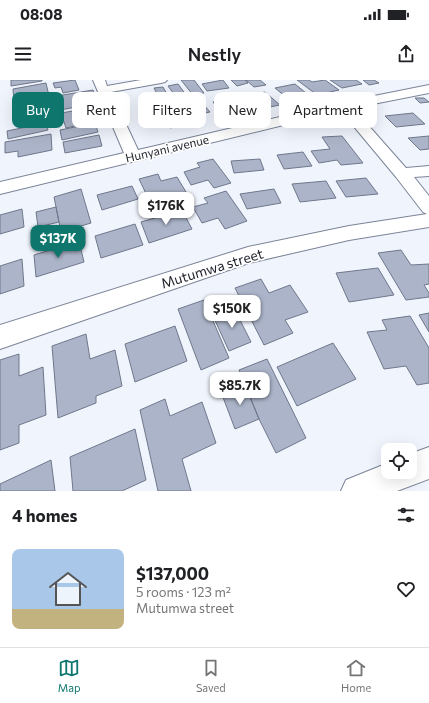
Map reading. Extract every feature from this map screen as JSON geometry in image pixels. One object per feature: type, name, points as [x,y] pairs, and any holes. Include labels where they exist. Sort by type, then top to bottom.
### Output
[{"type":"street","points":[[133,156],[101,85],[161,80]]},
{"type":"street","name":"Hunyani avenue","points":[[377,99],[429,89]]},
{"type":"street","name":"Hunyani avenue","points":[[0,188],[279,121]]},
{"type":"street","points":[[363,128],[402,173],[429,208]]},
{"type":"street","points":[[402,173],[429,171]]},
{"type":"street","name":"Mutumwa street","points":[[0,337],[248,256],[341,234],[429,220]]},
{"type":"street","points":[[417,467],[429,463]]},
{"type":"street","points":[[357,491],[387,479]]},
{"type":"building","points":[[11,80],[42,80],[42,81],[11,86]]},
{"type":"building","points":[[75,80],[79,90],[64,93],[61,87],[55,88],[53,83]]},
{"type":"building","points":[[181,80],[194,80],[203,92],[191,92]]},
{"type":"building","points":[[223,80],[229,88],[207,91],[202,84]]},
{"type":"building","points":[[231,80],[245,80],[248,83],[237,86]]},
{"type":"building","points":[[246,80],[260,80],[266,85],[254,87]]},
{"type":"building","points":[[297,80],[309,80],[312,82],[325,80],[339,90],[330,92],[313,92]]},
{"type":"building","points":[[330,80],[356,80],[362,84],[342,88]]},
{"type":"building","points":[[363,80],[374,80],[379,83],[369,85]]},
{"type":"building","points":[[46,83],[48,92],[13,92],[13,89]]},
{"type":"building","points":[[178,84],[184,92],[172,92],[168,86]]},
{"type":"building","points":[[295,84],[305,92],[280,92],[275,88]]},
{"type":"building","points":[[163,87],[166,92],[156,92],[154,88]]},
{"type":"building","points":[[93,90],[94,92],[81,92]]},
{"type":"building","points":[[72,94],[72,108],[64,109],[64,95]]},
{"type":"building","points":[[271,97],[279,104],[271,107]]},
{"type":"building","points":[[415,98],[424,98],[429,102],[420,103]]},
{"type":"building","points":[[206,107],[210,112],[206,113]]},
{"type":"building","points":[[72,111],[72,127],[66,128],[64,122],[64,112]]},
{"type":"building","points":[[413,113],[425,124],[396,127],[385,116]]},
{"type":"building","points":[[22,128],[47,128],[48,130],[8,139],[7,131]]},
{"type":"building","points":[[72,128],[97,128],[98,132],[62,140],[60,130]]},
{"type":"building","points":[[51,134],[52,150],[18,157],[18,151],[5,153],[5,142]]},
{"type":"building","points":[[99,135],[102,146],[65,153],[63,142]]},
{"type":"building","points":[[342,136],[363,163],[341,165],[337,160],[319,163],[311,151],[330,149],[322,137]]},
{"type":"building","points":[[429,136],[429,149],[420,150],[408,138]]},
{"type":"building","points":[[303,152],[312,166],[284,169],[277,155]]},
{"type":"building","points":[[213,159],[231,183],[214,188],[208,180],[191,185],[184,172],[200,167],[197,163]]},
{"type":"building","points":[[260,159],[264,170],[234,173],[231,161]]},
{"type":"building","points":[[158,174],[161,181],[177,177],[186,192],[150,202],[139,179]]},
{"type":"building","points":[[366,178],[378,194],[346,197],[336,181]]},
{"type":"building","points":[[326,181],[336,198],[300,202],[292,184]]},
{"type":"building","points":[[132,186],[138,199],[102,210],[97,195]]},
{"type":"building","points":[[81,189],[91,223],[61,232],[54,197]]},
{"type":"building","points":[[274,189],[281,203],[247,209],[240,194]]},
{"type":"building","points":[[226,191],[247,221],[225,229],[218,218],[202,223],[193,207],[208,203],[204,198]]},
{"type":"building","points":[[56,207],[59,222],[38,227],[36,212]]},
{"type":"building","points":[[22,209],[24,227],[0,234],[0,215]]},
{"type":"building","points":[[182,210],[192,229],[149,243],[141,222]]},
{"type":"building","points":[[135,224],[143,245],[101,258],[95,236]]},
{"type":"building","points":[[79,241],[84,262],[36,277],[34,255]]},
{"type":"building","points":[[401,250],[411,265],[429,264],[429,284],[424,285],[429,293],[429,297],[406,300],[378,253]]},
{"type":"building","points":[[22,259],[24,286],[0,294],[0,266]]},
{"type":"building","points":[[378,268],[394,295],[349,302],[336,273]]},
{"type":"building","points":[[261,279],[269,293],[290,285],[308,312],[285,320],[293,333],[264,345],[235,288]]},
{"type":"building","points":[[204,300],[229,358],[201,370],[178,309]]},
{"type":"building","points":[[234,308],[251,342],[229,351],[213,316]]},
{"type":"building","points":[[429,313],[429,332],[419,315]]},
{"type":"building","points":[[410,316],[429,348],[429,383],[417,385],[406,366],[384,369],[367,332],[387,330],[382,320]]},
{"type":"building","points":[[175,326],[187,361],[135,382],[125,344]]},
{"type":"building","points":[[86,334],[90,359],[115,350],[122,386],[96,396],[96,403],[58,418],[52,346]]},
{"type":"building","points":[[333,343],[356,379],[297,406],[277,367]]},
{"type":"building","points":[[19,354],[19,376],[43,367],[46,415],[19,425],[19,443],[0,450],[0,360]]},
{"type":"building","points":[[267,359],[306,438],[276,453],[259,419],[239,370]]},
{"type":"building","points":[[244,382],[259,419],[235,429],[221,392]]},
{"type":"building","points":[[165,399],[170,416],[202,402],[216,443],[182,459],[191,491],[158,491],[140,410]]},
{"type":"building","points":[[135,429],[146,480],[122,491],[73,491],[70,457]]},
{"type":"building","points":[[51,460],[55,491],[0,491],[0,484]]}]
